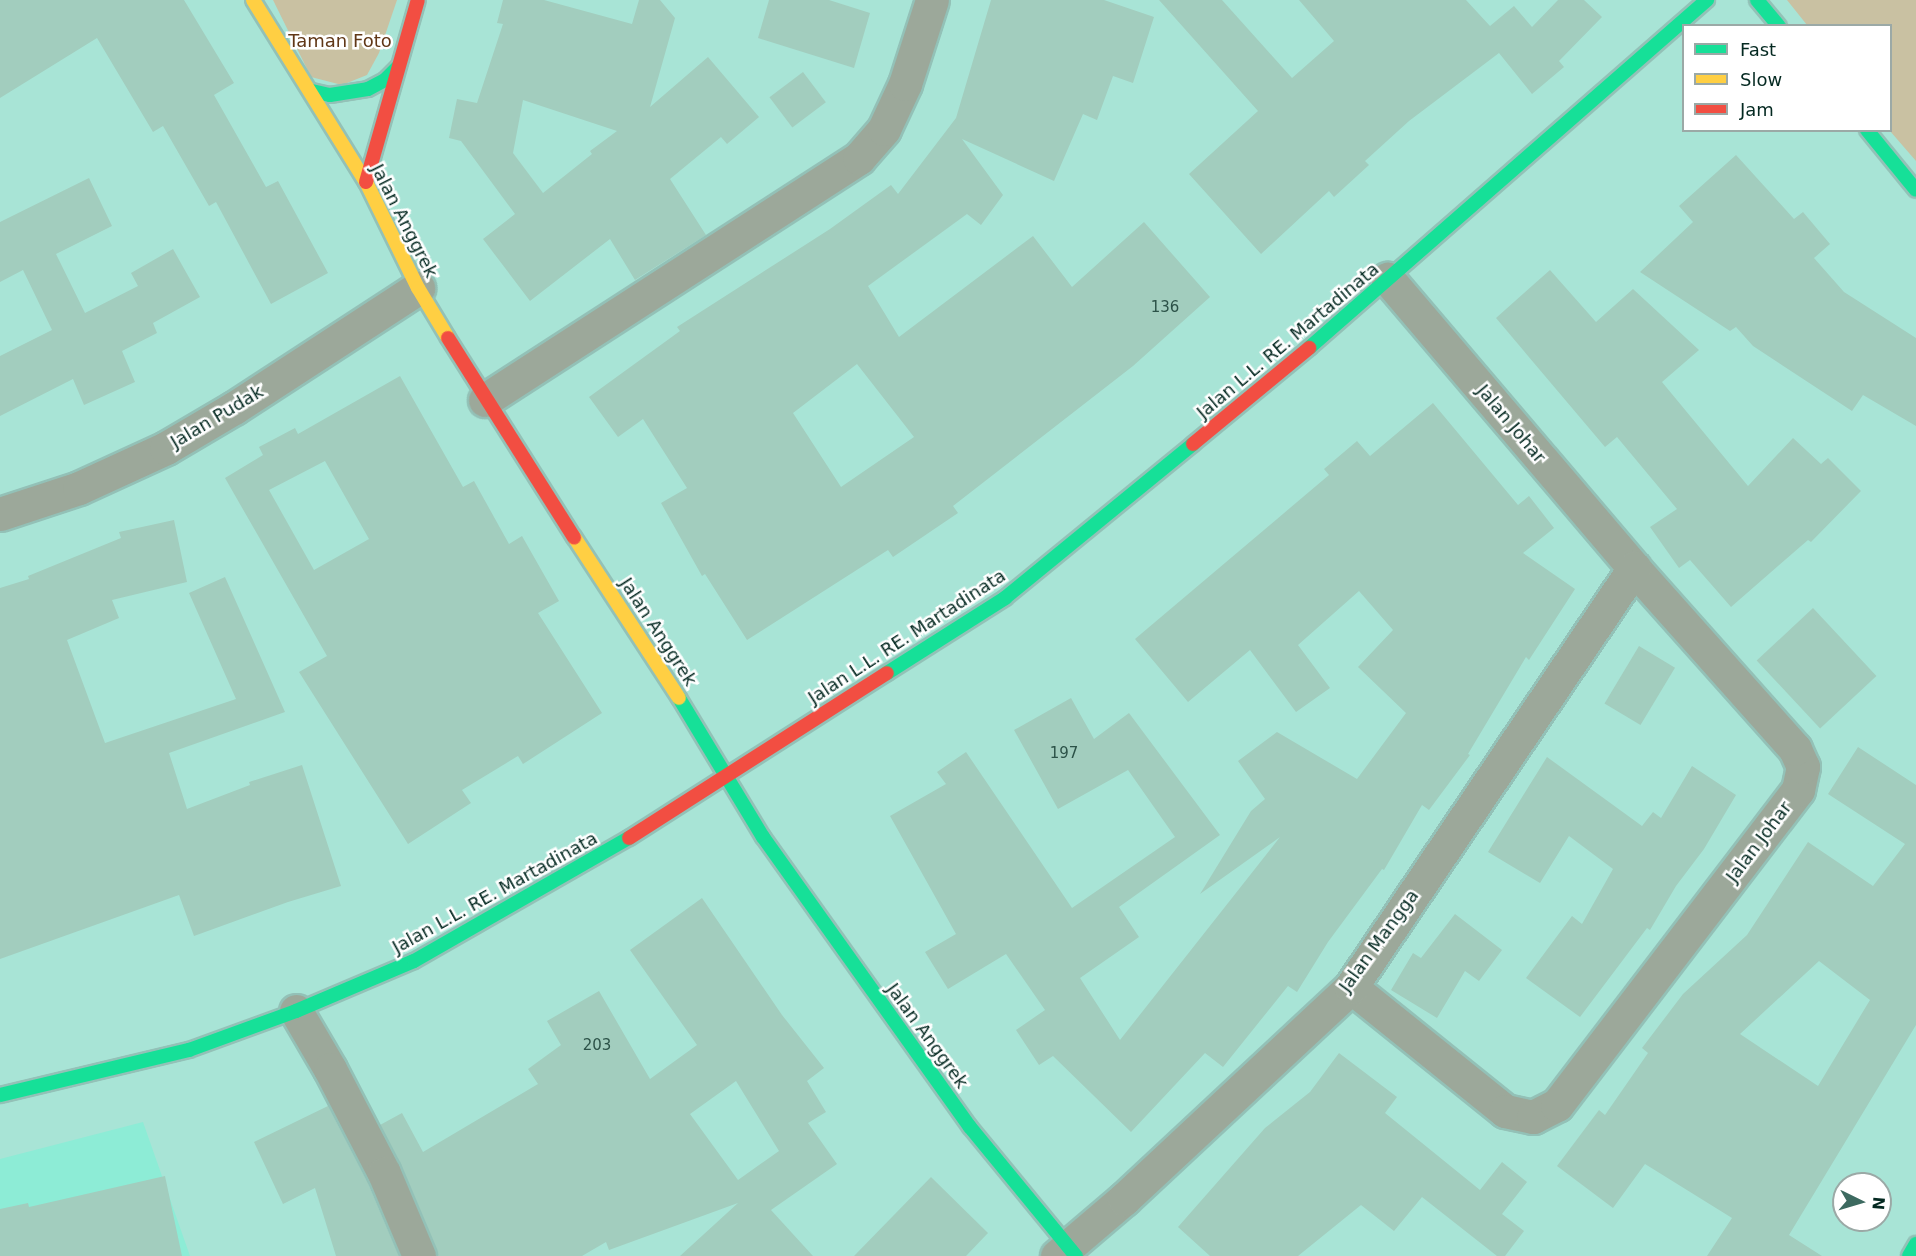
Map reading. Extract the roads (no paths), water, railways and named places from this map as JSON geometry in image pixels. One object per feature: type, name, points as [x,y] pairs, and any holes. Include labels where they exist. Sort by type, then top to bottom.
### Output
[{"type":"main road","name":"Jalan Anggrek","points":[[253,0],[312,91],[366,183],[418,288],[485,400],[683,704],[763,837],[963,1117],[1066,1253]]},
{"type":"main road","points":[[366,183],[418,0]]},
{"type":"main road","name":"Jalan L.L. RE. Martadinata","points":[[0,1095],[189,1050],[296,1011],[414,961],[635,834],[1005,598],[1256,393],[1707,0]]},
{"type":"main road","points":[[1757,0],[1777,24]]},
{"type":"main road","points":[[312,91],[330,95],[368,89],[385,80],[398,67]]},
{"type":"main road","points":[[1869,132],[1916,190]]},
{"type":"main road","points":[[1909,1256],[1916,1244]]},
{"type":"street","points":[[485,400],[859,158],[884,129],[896,102],[932,0]]},
{"type":"street","name":"Jalan Johar","points":[[1351,987],[1505,1111],[1533,1117],[1557,1105],[1798,790],[1803,766],[1795,749],[1634,568],[1388,279]]},
{"type":"street","name":"Jalan Pudak","points":[[0,514],[79,488],[166,448],[234,408],[418,288]]},
{"type":"street","name":"Jalan Mangga","points":[[1066,1253],[1351,987],[1634,568]]},
{"type":"street","points":[[296,1011],[330,1069],[384,1173],[419,1256]]},
{"type":"park label","name":"Taman Foto","points":[[340,41]]}]
